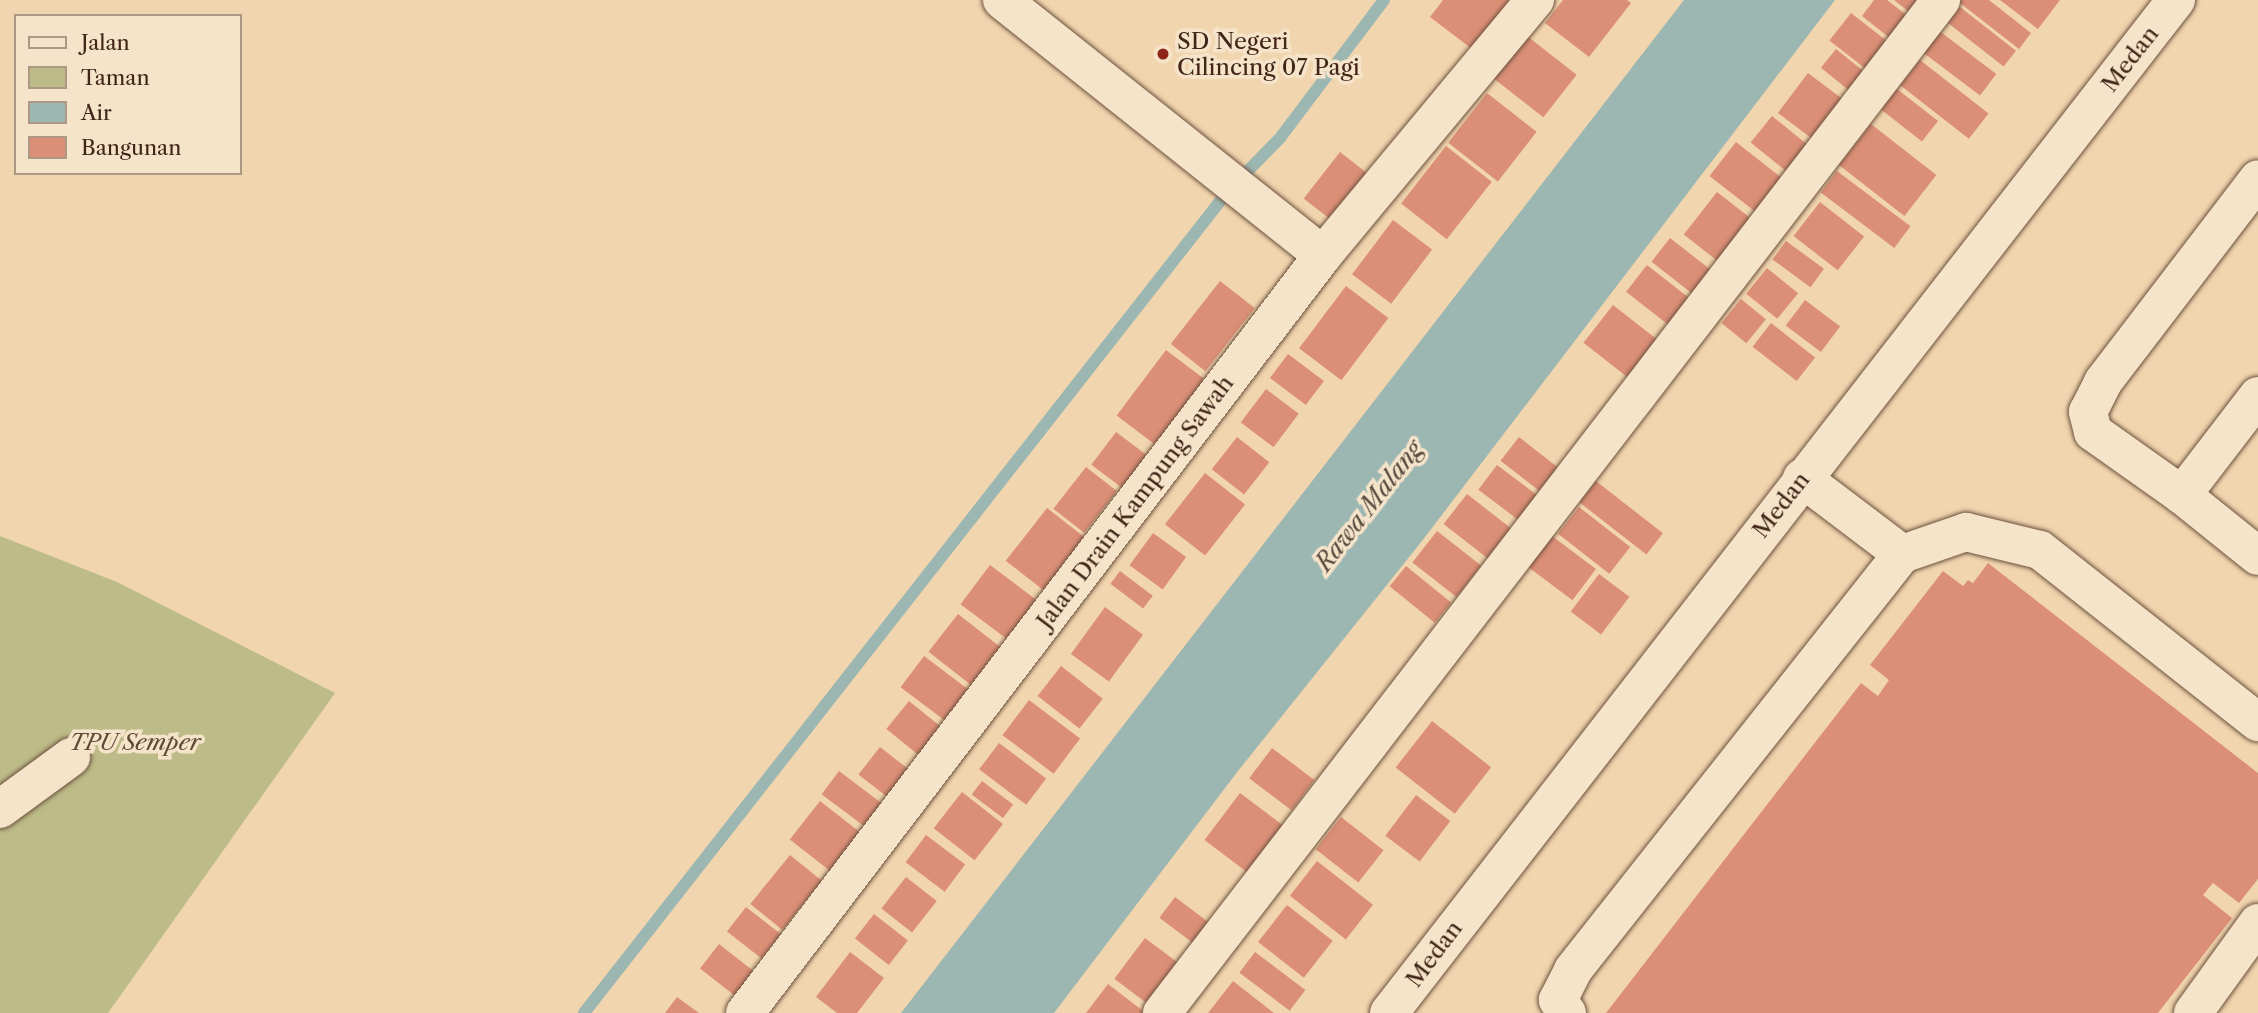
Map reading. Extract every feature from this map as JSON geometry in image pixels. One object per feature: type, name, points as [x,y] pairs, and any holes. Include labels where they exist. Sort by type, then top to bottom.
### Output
[{"type":"street","points":[[1002,0],[1165,131],[1292,226],[1323,255]]},
{"type":"street","name":"Jalan Drain Kampung Sawah","points":[[745,1013],[1323,255],[1535,0]]},
{"type":"street","points":[[1162,1013],[1941,0]]},
{"type":"street","name":"Medan","points":[[1389,1013],[2176,0]]},
{"type":"street","points":[[2258,179],[2102,382],[2088,412],[2093,432],[2182,495],[2258,556]]},
{"type":"street","points":[[2182,495],[2258,396]]},
{"type":"street","points":[[1802,478],[1902,554]]},
{"type":"street","points":[[1567,1013],[1558,1000],[1573,970],[1902,554],[1966,532],[2040,550],[2258,722]]},
{"type":"street","points":[[0,809],[71,757]]},
{"type":"street","points":[[2193,1013],[2258,923]]},
{"type":"green space","name":"TPU Semper","points":[[0,536],[117,582],[335,693],[108,1013],[0,1013]]},
{"type":"water","name":"Rawa Malang","points":[[1684,0],[1835,0],[1422,541],[1238,771],[1054,1013],[901,1013]]},
{"type":"building","points":[[1443,0],[1516,0],[1476,52],[1430,17]]},
{"type":"building","points":[[1563,0],[1627,0],[1631,3],[1589,57],[1545,23]]},
{"type":"building","points":[[1874,0],[1887,0],[1918,24],[1900,46],[1862,16]]},
{"type":"building","points":[[1894,0],[1931,0],[1917,18]]},
{"type":"building","points":[[1962,0],[1989,0],[2031,33],[2019,49],[1960,3]]},
{"type":"building","points":[[2000,0],[2060,0],[2038,29]]},
{"type":"building","points":[[1960,7],[2016,51],[2004,66],[1948,23]]},
{"type":"building","points":[[1851,13],[1897,49],[1875,76],[1829,41]]},
{"type":"building","points":[[1938,30],[1996,74],[1980,95],[1922,52]]},
{"type":"building","points":[[1527,36],[1577,75],[1543,117],[1494,79]]},
{"type":"building","points":[[1836,49],[1876,81],[1861,100],[1821,68]]},
{"type":"building","points":[[1920,60],[1989,114],[1969,139],[1900,85]]},
{"type":"building","points":[[1808,73],[1855,109],[1825,148],[1778,113]]},
{"type":"building","points":[[1897,89],[1938,121],[1922,142],[1881,109]]},
{"type":"building","points":[[1487,93],[1537,132],[1498,181],[1448,143]]},
{"type":"building","points":[[1772,116],[1818,153],[1796,180],[1751,142]]},
{"type":"building","points":[[1871,124],[1936,175],[1904,216],[1839,165]]},
{"type":"building","points":[[1736,142],[1786,181],[1759,215],[1710,176]]},
{"type":"building","points":[[1446,146],[1492,182],[1447,239],[1401,204]]},
{"type":"building","points":[[1340,152],[1371,176],[1334,223],[1304,198]]},
{"type":"building","points":[[1837,171],[1910,226],[1894,248],[1821,193]]},
{"type":"building","points":[[1717,192],[1755,222],[1722,264],[1684,235]]},
{"type":"building","points":[[1820,202],[1864,236],[1838,270],[1794,236]]},
{"type":"building","points":[[1393,220],[1432,249],[1391,304],[1352,274]]},
{"type":"building","points":[[1670,238],[1713,271],[1694,295],[1652,262]]},
{"type":"building","points":[[1786,241],[1824,269],[1811,287],[1772,260]]},
{"type":"building","points":[[1647,265],[1694,302],[1673,329],[1626,292]]},
{"type":"building","points":[[1767,268],[1798,293],[1777,319],[1746,294]]},
{"type":"building","points":[[1220,281],[1255,308],[1205,371],[1171,344]]},
{"type":"building","points":[[1346,286],[1388,318],[1341,380],[1299,348]]},
{"type":"building","points":[[1741,299],[1766,319],[1746,343],[1721,323]]},
{"type":"building","points":[[1805,300],[1840,326],[1821,352],[1786,326]]},
{"type":"building","points":[[1613,305],[1659,341],[1629,379],[1583,343]]},
{"type":"building","points":[[1771,323],[1815,357],[1797,381],[1753,347]]},
{"type":"building","points":[[1166,350],[1204,379],[1155,444],[1117,415]]},
{"type":"building","points":[[1288,354],[1324,381],[1306,405],[1270,378]]},
{"type":"building","points":[[1266,389],[1299,414],[1273,447],[1241,423]]},
{"type":"building","points":[[1116,432],[1152,459],[1127,492],[1091,465]]},
{"type":"building","points":[[1237,437],[1269,462],[1244,495],[1212,469]]},
{"type":"building","points":[[1519,437],[1563,471],[1545,495],[1501,461]]},
{"type":"building","points":[[1497,465],[1539,497],[1521,522],[1478,490]]},
{"type":"building","points":[[1086,467],[1117,491],[1084,533],[1053,509]]},
{"type":"building","points":[[1205,473],[1245,504],[1205,556],[1165,524]]},
{"type":"building","points":[[1596,481],[1663,533],[1646,555],[1579,502]]},
{"type":"building","points":[[1467,494],[1515,532],[1492,561],[1444,524]]},
{"type":"building","points":[[1579,507],[1630,547],[1609,574],[1558,534]]},
{"type":"building","points":[[1047,508],[1085,538],[1044,590],[1006,561]]},
{"type":"building","points":[[1437,531],[1481,565],[1457,597],[1412,563]]},
{"type":"building","points":[[1153,533],[1186,557],[1163,589],[1129,565]]},
{"type":"building","points":[[1552,536],[1596,569],[1572,600],[1529,567]]},
{"type":"building","points":[[1988,563],[2258,773],[2258,879],[2239,903],[2213,883],[2203,895],[2232,918],[2158,1013],[1606,1013],[1861,683],[1878,696],[1889,680],[1870,665],[1943,571],[1963,586],[1968,580],[1973,583]]},
{"type":"building","points":[[990,565],[1043,605],[1013,644],[961,604]]},
{"type":"building","points":[[1406,566],[1451,603],[1435,623],[1390,586]]},
{"type":"building","points":[[1120,571],[1153,596],[1143,608],[1110,584]]},
{"type":"building","points":[[1599,574],[1629,597],[1601,634],[1571,612]]},
{"type":"building","points":[[1105,607],[1143,635],[1109,682],[1071,654]]},
{"type":"building","points":[[958,614],[1008,653],[978,691],[928,652]]},
{"type":"building","points":[[924,656],[974,694],[951,725],[901,687]]},
{"type":"building","points":[[1061,666],[1103,699],[1079,729],[1038,696]]},
{"type":"building","points":[[1029,700],[1080,739],[1054,774],[1003,735]]},
{"type":"building","points":[[909,701],[944,729],[921,757],[886,729]]},
{"type":"building","points":[[1432,721],[1491,767],[1455,814],[1396,767]]},
{"type":"building","points":[[999,743],[1046,779],[1026,805],[979,769]]},
{"type":"building","points":[[880,747],[911,771],[889,799],[858,775]]},
{"type":"building","points":[[1272,748],[1314,780],[1291,810],[1249,778]]},
{"type":"building","points":[[839,771],[885,806],[868,829],[822,794]]},
{"type":"building","points":[[982,781],[1013,804],[1003,818],[972,795]]},
{"type":"building","points":[[962,792],[1003,824],[975,860],[934,828]]},
{"type":"building","points":[[1240,793],[1282,825],[1247,872],[1204,840]]},
{"type":"building","points":[[1416,795],[1450,821],[1420,862],[1385,836]]},
{"type":"building","points":[[820,801],[863,834],[832,873],[790,840]]},
{"type":"building","points":[[1341,817],[1384,850],[1358,883],[1316,849]]},
{"type":"building","points":[[926,835],[965,864],[945,892],[906,862]]},
{"type":"building","points":[[790,855],[822,881],[782,930],[750,904]]},
{"type":"building","points":[[1317,861],[1373,905],[1346,939],[1290,896]]},
{"type":"building","points":[[906,877],[937,901],[912,933],[881,909]]},
{"type":"building","points":[[1175,897],[1219,930],[1203,951],[1159,918]]},
{"type":"building","points":[[1287,905],[1333,941],[1304,978],[1258,942]]},
{"type":"building","points":[[746,907],[781,934],[762,959],[727,931]]},
{"type":"building","points":[[874,914],[908,940],[889,965],[855,938]]},
{"type":"building","points":[[1145,938],[1181,965],[1150,1006],[1114,979]]},
{"type":"building","points":[[719,944],[758,974],[739,999],[700,968]]},
{"type":"building","points":[[850,952],[884,978],[857,1013],[837,1013],[816,997]]},
{"type":"building","points":[[1255,952],[1305,990],[1290,1011],[1239,973]]},
{"type":"building","points":[[1233,981],[1274,1013],[1208,1013]]},
{"type":"building","points":[[1108,984],[1143,1011],[1142,1013],[1086,1013]]},
{"type":"building","points":[[677,997],[699,1013],[665,1013]]},
{"type":"waterway","points":[[584,1013],[1228,191],[1280,138],[1384,0]]},
{"type":"place","name":"SD Negeri Cilincing 07 Pagi","points":[[1163,54]]}]
